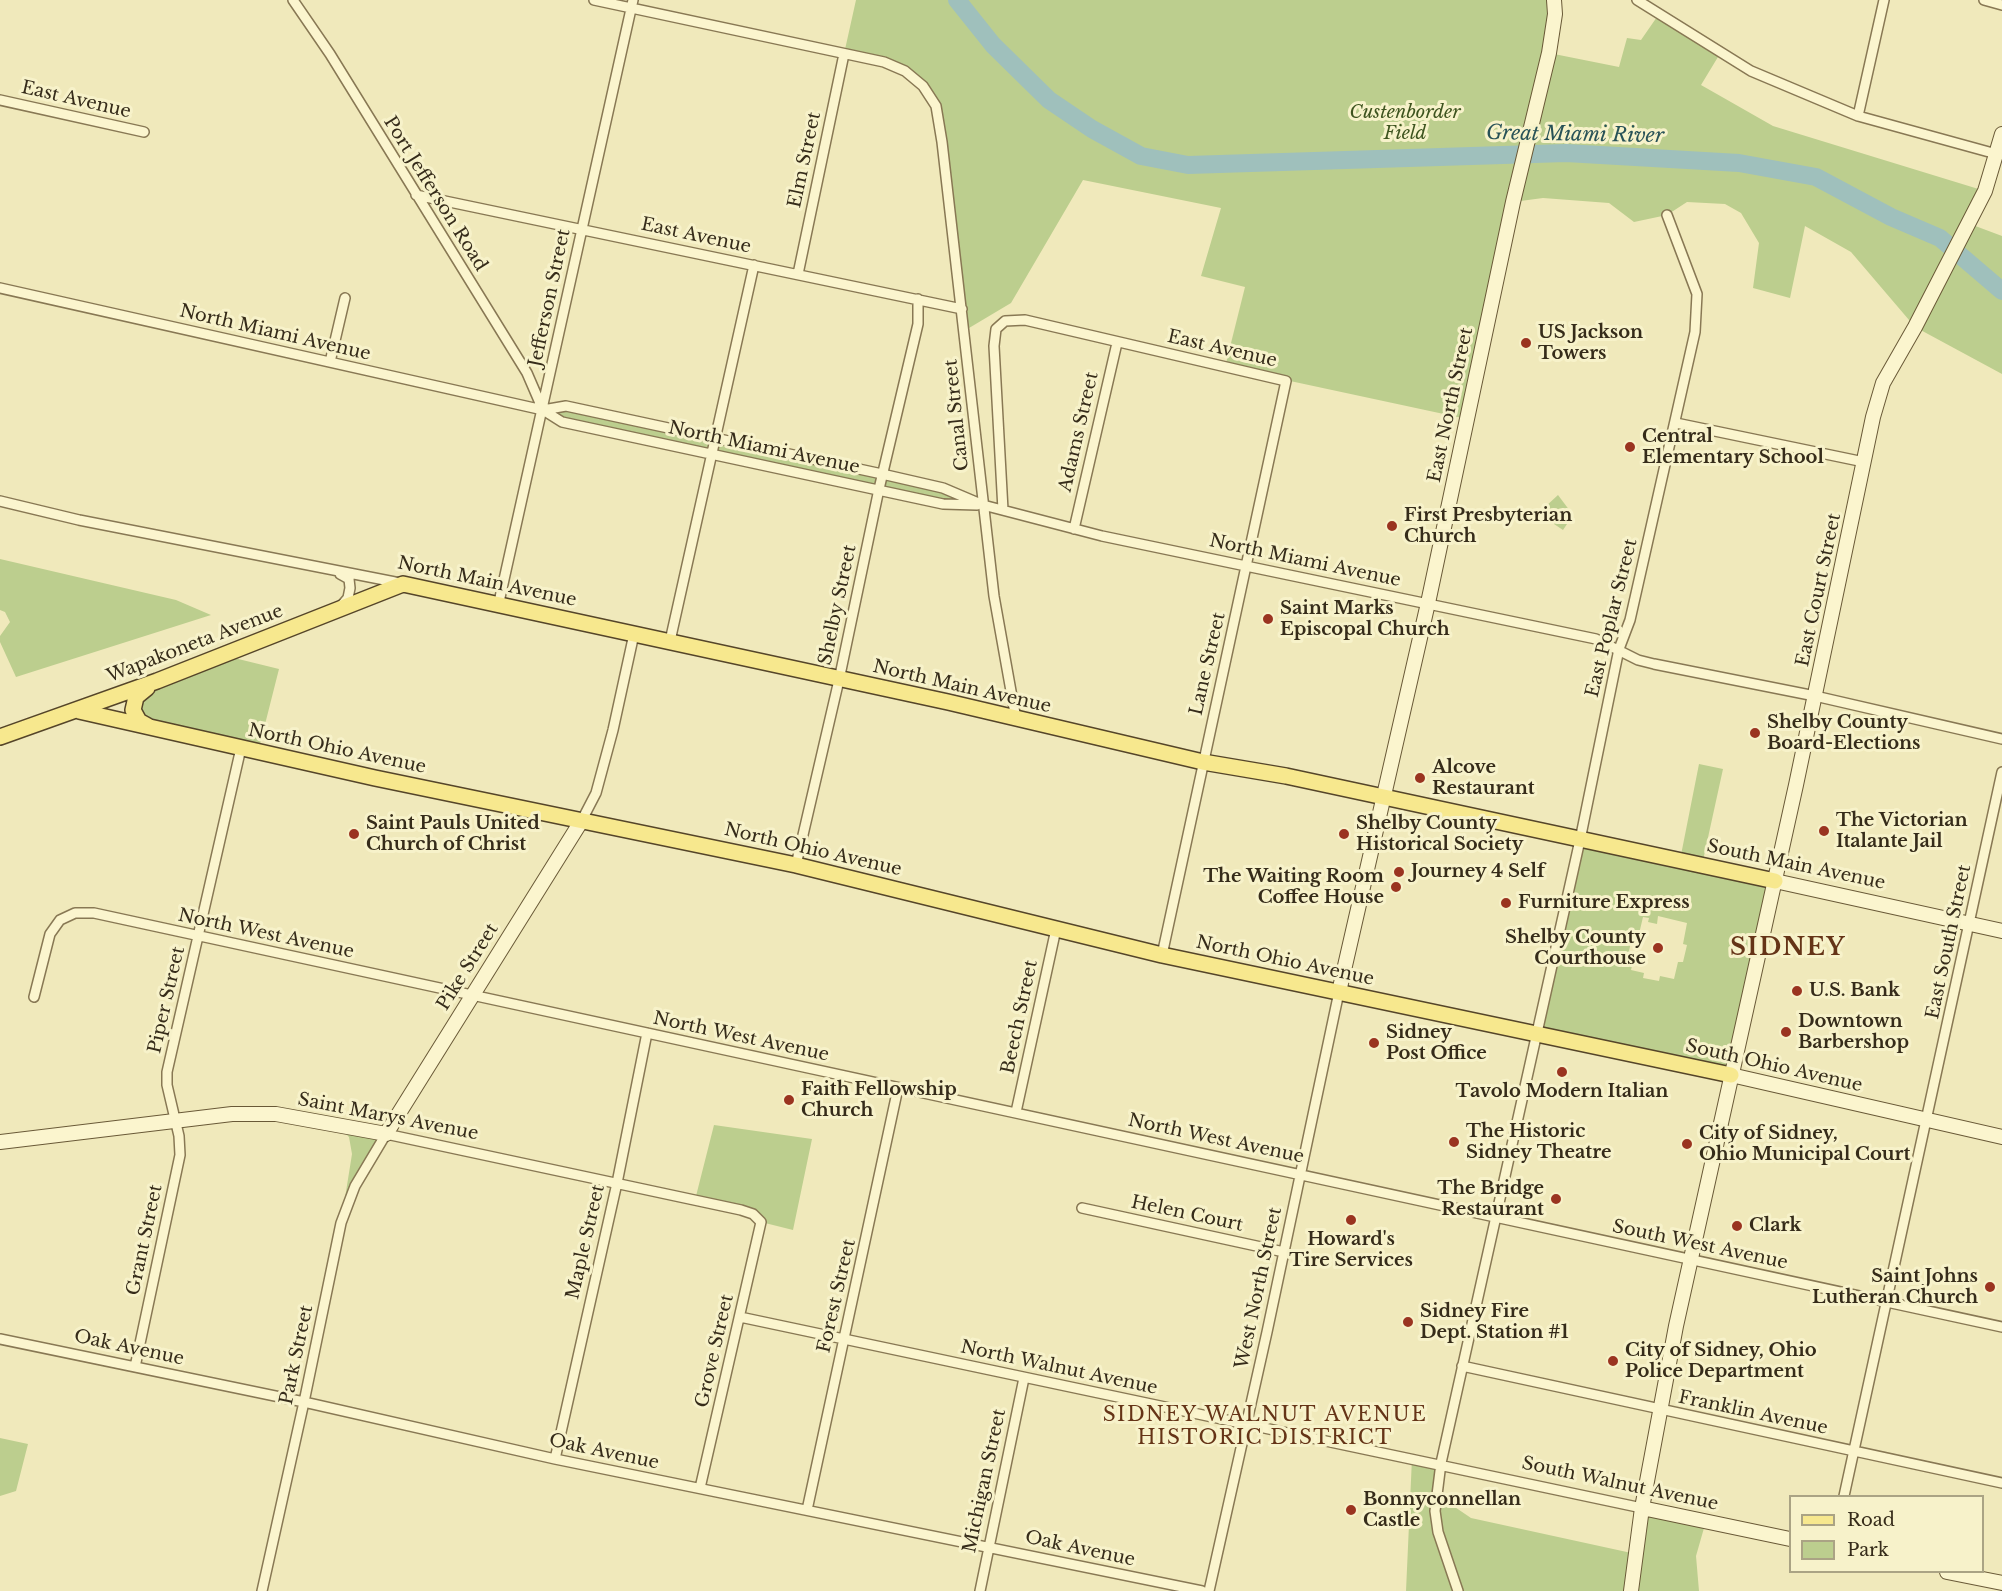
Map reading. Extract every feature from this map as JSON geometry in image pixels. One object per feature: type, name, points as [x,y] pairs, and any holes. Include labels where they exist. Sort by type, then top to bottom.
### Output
[{"type":"main road","name":"East North Street","points":[[1339,992],[1428,603],[1513,202],[1549,53],[1555,14],[1554,0]]},
{"type":"main road","name":"East Court Street","points":[[1631,1591],[1659,1409],[1883,383],[1970,224],[1999,155],[2002,134]]},
{"type":"main road","name":"North Main Avenue","points":[[404,584],[500,602],[1203,762],[1384,797],[1580,840]]},
{"type":"main road","name":"Wapakoneta Avenue","points":[[0,737],[158,681],[404,584]]},
{"type":"main road","points":[[151,728],[135,716],[133,703],[143,691],[158,681]]},
{"type":"main road","name":"North Ohio Avenue","points":[[78,711],[241,748],[796,865],[1162,955],[1538,1033]]},
{"type":"main road","name":"Pike Street","points":[[386,1134],[582,820]]},
{"type":"main road","name":"South Main Avenue","points":[[1580,840],[2002,931]]},
{"type":"main road","name":"South Ohio Avenue","points":[[1538,1033],[2002,1137]]},
{"type":"main road","name":"Saint Marys Avenue","points":[[0,1142],[232,1114],[276,1114],[386,1134]]},
{"type":"main road","name":"South Walnut Avenue","points":[[1642,1508],[1789,1539]]},
{"type":"main road","points":[[1952,1573],[2002,1583]]},
{"type":"street","name":"Port Jefferson Road","points":[[293,0],[527,373],[543,410]]},
{"type":"street","points":[[594,0],[632,4],[844,54]]},
{"type":"street","points":[[1637,0],[1751,71],[1858,116],[1999,155]]},
{"type":"street","points":[[1858,116],[1884,0]]},
{"type":"street","points":[[1984,0],[2002,5]]},
{"type":"street","name":"Jefferson Street","points":[[500,602],[632,4]]},
{"type":"street","name":"Canal Street","points":[[844,54],[884,62],[905,71],[923,86],[936,106],[962,309],[994,596],[1016,719]]},
{"type":"street","name":"Elm Street","points":[[798,274],[844,54]]},
{"type":"street","name":"East Avenue","points":[[0,100],[144,132]]},
{"type":"street","name":"East Avenue","points":[[416,195],[962,309]]},
{"type":"street","name":"East Poplar Street","points":[[1458,1591],[1438,1533],[1435,1511],[1441,1463],[1538,1033],[1620,649],[1630,621],[1695,332],[1697,294],[1667,215]]},
{"type":"street","points":[[670,640],[754,265]]},
{"type":"street","name":"North Miami Avenue","points":[[0,288],[543,410],[562,422],[943,504],[983,505]]},
{"type":"street","points":[[330,362],[345,298]]},
{"type":"street","name":"Shelby Street","points":[[796,865],[839,680],[882,474],[918,324],[918,299]]},
{"type":"street","name":"East Avenue","points":[[1004,510],[994,346],[996,329],[1005,321],[1024,320],[1286,381]]},
{"type":"street","name":"Adams Street","points":[[1074,529],[1117,343]]},
{"type":"street","name":"Lane Street","points":[[1162,955],[1286,381]]},
{"type":"street","name":"North Miami Avenue","points":[[543,410],[566,406],[882,474],[943,488],[983,505],[1074,529],[1596,639],[1638,660],[1654,664],[1815,696],[2002,739]]},
{"type":"street","points":[[1676,423],[1864,462]]},
{"type":"street","name":"North Main Avenue","points":[[0,501],[79,520],[404,584]]},
{"type":"street","points":[[336,571],[349,579],[350,588],[348,598],[339,609]]},
{"type":"street","points":[[582,820],[596,793],[614,730],[634,634]]},
{"type":"street","name":"Piper Street","points":[[174,1120],[167,1085],[167,1072],[241,748]]},
{"type":"street","name":"East South Street","points":[[1844,1495],[1888,1304],[2002,772]]},
{"type":"street","name":"North West Avenue","points":[[34,997],[50,934],[60,920],[75,913],[94,913],[1496,1218]]},
{"type":"street","name":"Beech Street","points":[[1016,1112],[1056,929]]},
{"type":"street","name":"West North Street","points":[[1209,1591],[1339,992]]},
{"type":"street","name":"Maple Street","points":[[555,1459],[617,1183],[647,1033]]},
{"type":"street","name":"Forest Street","points":[[807,1510],[898,1088]]},
{"type":"street","name":"Grant Street","points":[[135,1367],[180,1155],[174,1120]]},
{"type":"street","name":"Saint Marys Avenue","points":[[386,1134],[741,1210],[753,1214],[761,1222]]},
{"type":"street","name":"Park Street","points":[[262,1591],[341,1223],[355,1186],[386,1134]]},
{"type":"street","name":"Helen Court","points":[[1082,1208],[1284,1252]]},
{"type":"street","name":"South West Avenue","points":[[1496,1218],[2002,1327]]},
{"type":"street","name":"Grove Street","points":[[700,1488],[761,1222]]},
{"type":"street","name":"North Walnut Avenue","points":[[740,1317],[1024,1378],[1441,1463]]},
{"type":"street","name":"Oak Avenue","points":[[0,1338],[304,1402],[555,1459],[1202,1591]]},
{"type":"street","name":"Franklin Avenue","points":[[1462,1365],[2002,1483]]},
{"type":"street","name":"Michigan Street","points":[[980,1591],[1024,1378]]},
{"type":"street","name":"South Walnut Avenue","points":[[1441,1463],[1642,1508]]},
{"type":"green space","name":"Custenborder Field","points":[[856,0],[1554,0],[1549,53],[1619,67],[1627,38],[1641,40],[1659,14],[1721,52],[1701,85],[1773,126],[1985,191],[1970,224],[2002,236],[2002,374],[1915,327],[1851,252],[1805,226],[1790,298],[1753,288],[1759,243],[1741,213],[1725,204],[1687,202],[1667,215],[1634,222],[1609,203],[1543,198],[1513,202],[1467,419],[1225,367],[1245,287],[1201,276],[1221,208],[1083,180],[1011,303],[964,331],[936,106],[905,71],[844,54]]},
{"type":"green space","points":[[566,406],[882,474],[983,505],[943,504],[562,422],[543,410]]},
{"type":"green space","points":[[1558,495],[1573,515],[1563,530],[1554,524],[1545,507]]},
{"type":"green space","points":[[0,559],[176,600],[211,615],[16,677],[0,642],[0,636],[10,622],[5,612],[0,610]]},
{"type":"green space","points":[[222,655],[279,669],[258,752],[139,721],[136,697]]},
{"type":"green space","points":[[1699,764],[1723,769],[1702,865],[1775,881],[1731,1075],[1537,1033],[1580,840],[1680,860]],"holes":[[[1658,916],[1687,923],[1683,944],[1687,945],[1683,962],[1678,962],[1674,979],[1660,976],[1659,981],[1643,978],[1644,973],[1631,970],[1635,953],[1629,951],[1633,933],[1639,934],[1643,917],[1649,918],[1648,922],[1657,924]]]},
{"type":"green space","points":[[337,1125],[386,1134],[341,1223],[352,1154],[349,1137]]},
{"type":"green space","points":[[714,1125],[812,1139],[793,1230],[761,1222],[753,1214],[695,1200]]},
{"type":"green space","points":[[0,1438],[28,1444],[16,1491],[0,1496]]},
{"type":"green space","points":[[1412,1458],[1441,1463],[1437,1495],[1471,1518],[1636,1554],[1642,1508],[1706,1521],[1696,1556],[1699,1591],[1406,1591]]},
{"type":"waterway","name":"Great Miami River","points":[[957,0],[993,45],[1049,100],[1092,129],[1141,156],[1188,165],[1566,153],[1739,163],[1816,177],[1891,217],[1940,238],[2002,291]]},
{"type":"place","name":"US Jackson Towers","points":[[1526,343]]},
{"type":"place","name":"Central Elementary School","points":[[1630,447]]},
{"type":"place","name":"First Presbyterian Church","points":[[1392,526]]},
{"type":"place","name":"Saint Marks Episcopal Church","points":[[1268,619]]},
{"type":"place","name":"Shelby County Board-Elections","points":[[1755,733]]},
{"type":"place","name":"Alcove Restaurant","points":[[1420,778]]},
{"type":"place","name":"The Victorian Italante Jail","points":[[1824,831]]},
{"type":"place","name":"Saint Pauls United Church of Christ","points":[[354,834]]},
{"type":"place","name":"Shelby County Historical Society","points":[[1344,834]]},
{"type":"place","name":"Journey 4 Self","points":[[1399,872]]},
{"type":"place","name":"The Waiting Room Coffee House","points":[[1396,887]]},
{"type":"place","name":"Furniture Express","points":[[1506,903]]},
{"type":"place","name":"Shelby County Courthouse","points":[[1658,948]]},
{"type":"place","name":"U.S. Bank","points":[[1797,991]]},
{"type":"place","name":"Downtown Barbershop","points":[[1786,1032]]},
{"type":"place","name":"Sidney Post Office","points":[[1374,1043]]},
{"type":"place","name":"Tavolo Modern Italian","points":[[1562,1072]]},
{"type":"place","name":"Faith Fellowship Church","points":[[789,1100]]},
{"type":"place","name":"The Historic Sidney Theatre","points":[[1454,1142]]},
{"type":"place","name":"City of Sidney, Ohio Municipal Court","points":[[1687,1144]]},
{"type":"place","name":"The Bridge Restaurant","points":[[1556,1199]]},
{"type":"place","name":"Howard's Tire Services","points":[[1351,1220]]},
{"type":"place","name":"Clark","points":[[1737,1226]]},
{"type":"place","name":"Saint Johns Lutheran Church","points":[[1990,1287]]},
{"type":"place","name":"Sidney Fire Dept. Station #1","points":[[1408,1322]]},
{"type":"place","name":"City of Sidney, Ohio Police Department","points":[[1613,1361]]},
{"type":"place","name":"Bonnyconnellan Castle","points":[[1351,1510]]},
{"type":"district","name":"SIDNEY","points":[[1788,948]]},
{"type":"district","name":"SIDNEY WALNUT AVENUE HISTORIC DISTRICT","points":[[1265,1426]]}]
